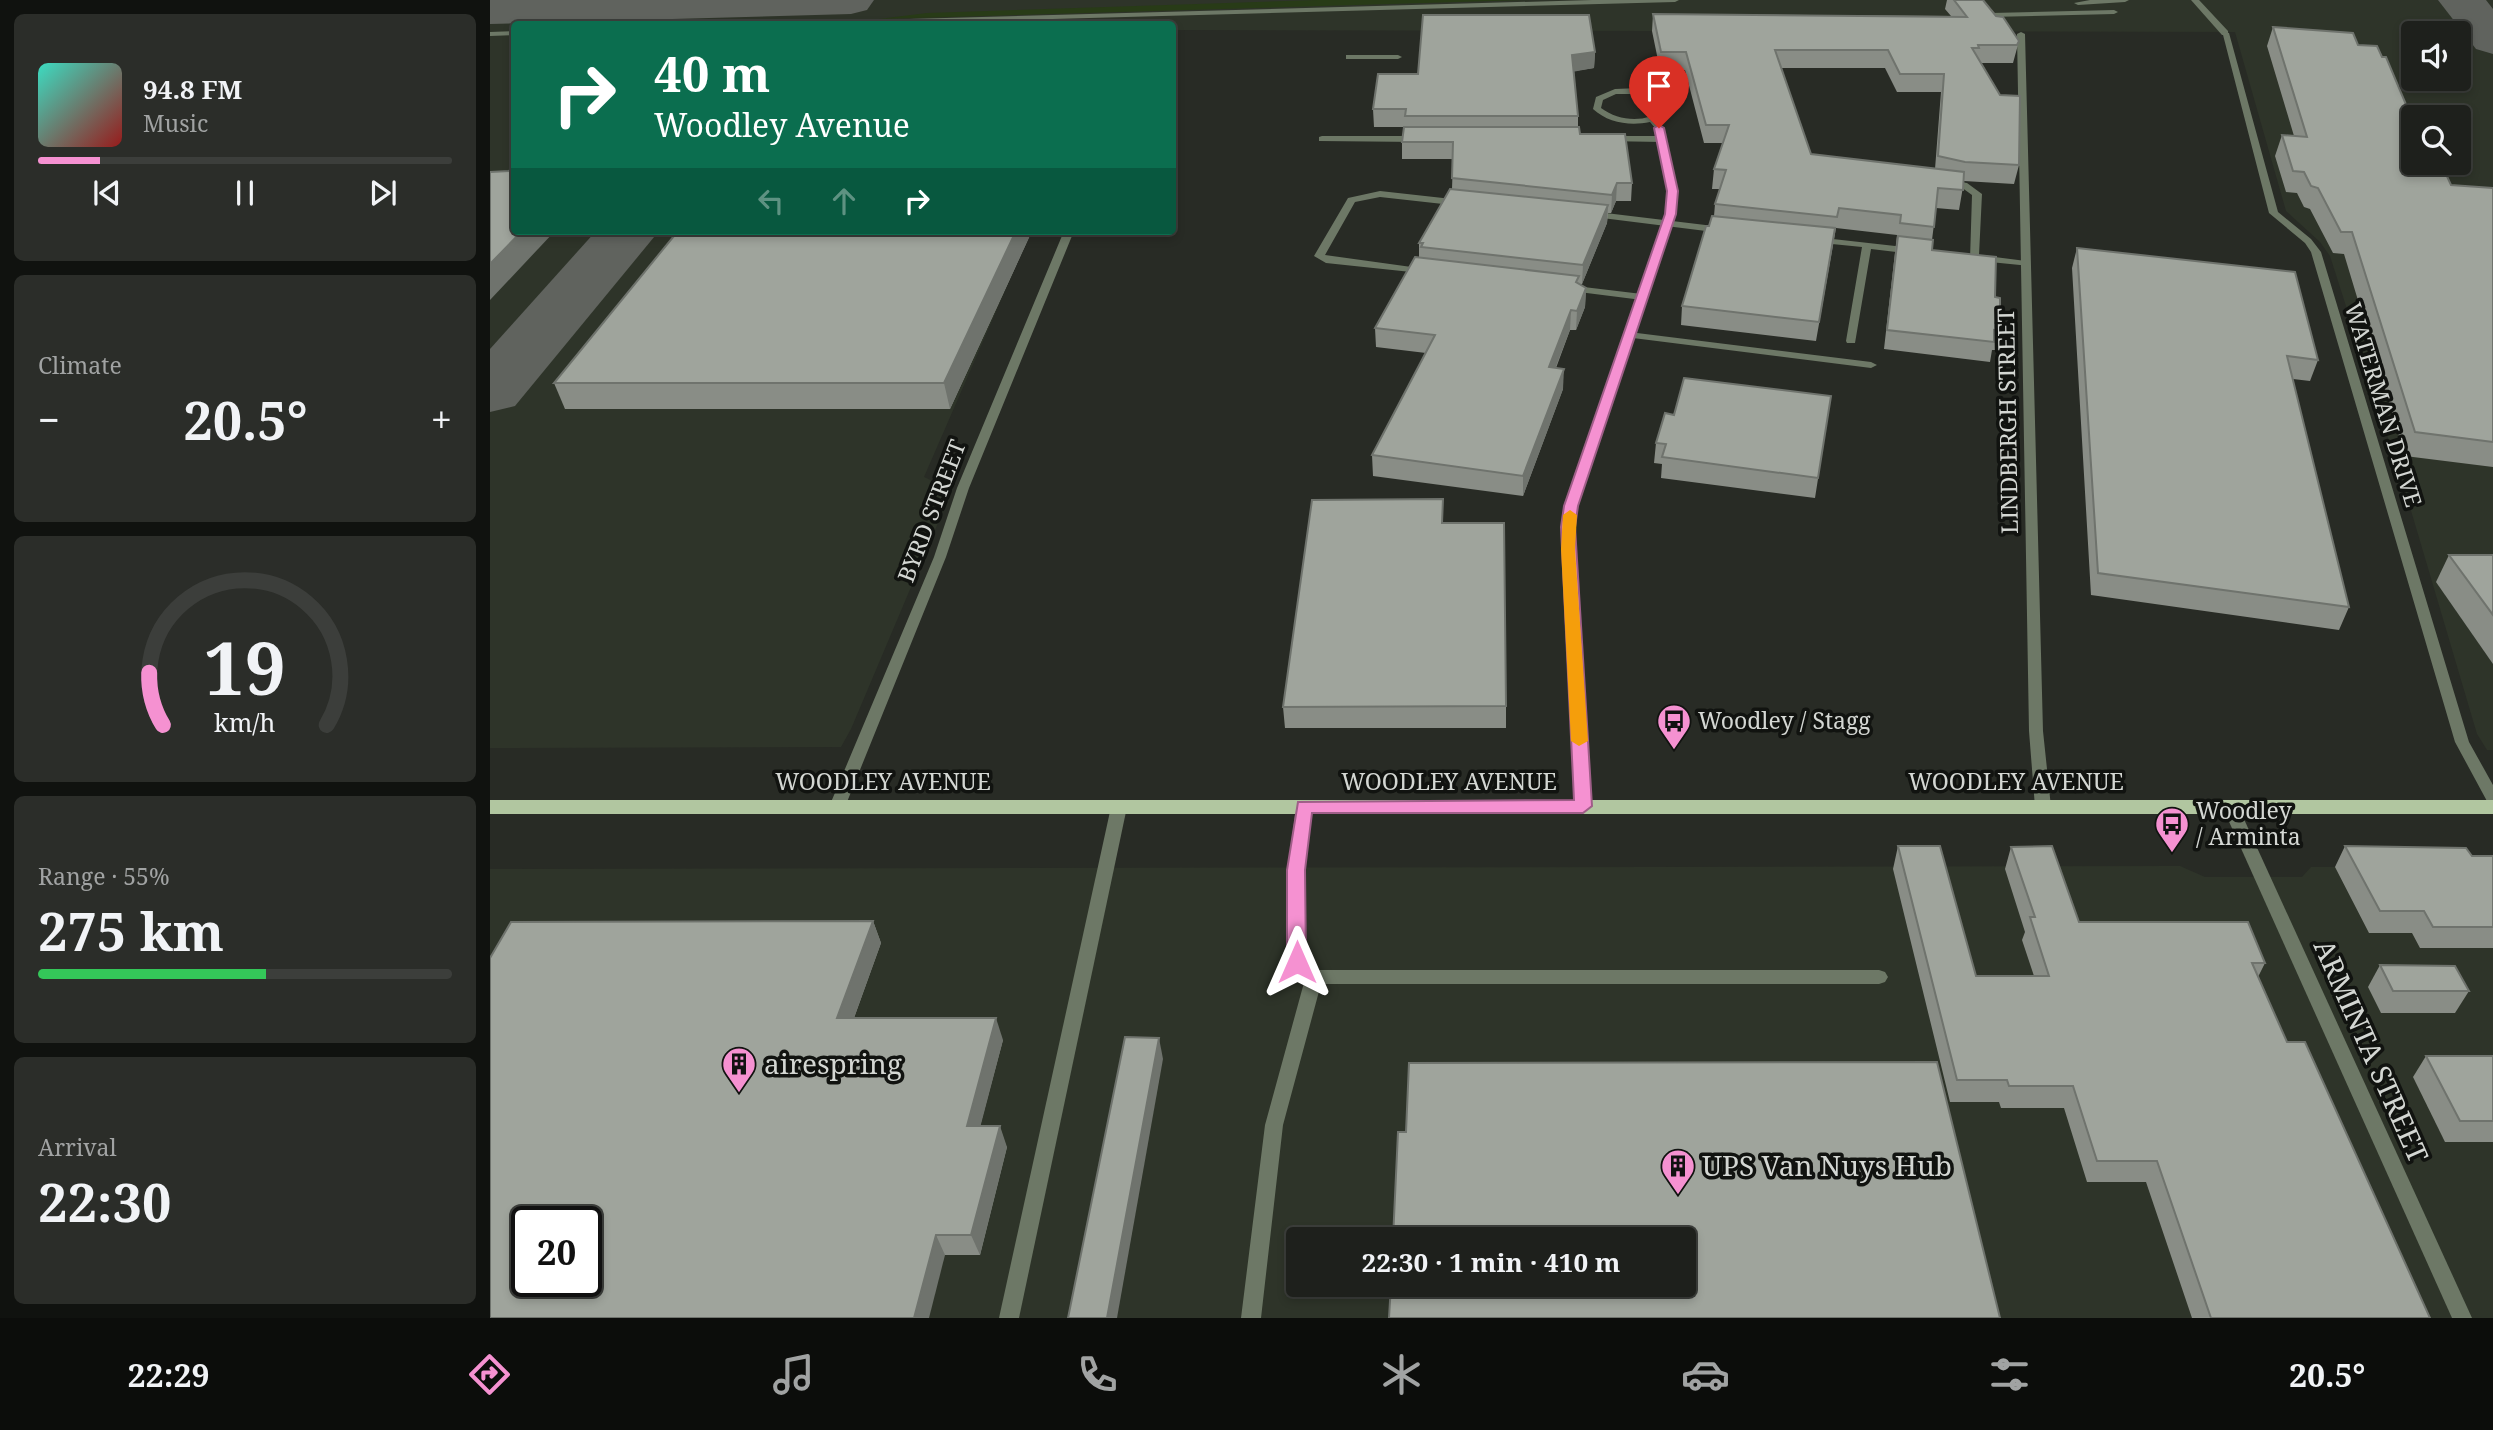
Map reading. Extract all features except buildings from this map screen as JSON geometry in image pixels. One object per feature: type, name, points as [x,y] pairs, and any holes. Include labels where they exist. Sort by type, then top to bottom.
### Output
[{"type":"main road","name":"WOODLEY AVENUE","points":[[490,807],[2493,807]]},
{"type":"street","points":[[909,21],[1675,0]]},
{"type":"street","points":[[1975,0],[1989,15],[2114,12]]},
{"type":"street","points":[[2078,3],[2125,0]]},
{"type":"street","name":"WATERMAN DRIVE","points":[[2195,0],[2225,33],[2274,213],[2316,252],[2466,754],[2493,799]]},
{"type":"street","points":[[490,34],[511,33]]},
{"type":"street","name":"LINDBERGH STREET","points":[[2021,34],[2036,731],[2043,807]]},
{"type":"street","points":[[1349,57],[1398,57]]},
{"type":"street","points":[[1615,92],[1650,93],[1670,105],[1665,115],[1653,119],[1634,121],[1610,117],[1597,109],[1596,104],[1599,99],[1615,92]]},
{"type":"street","points":[[1583,806],[1568,527],[1571,506],[1667,225],[1672,191],[1662,139],[1653,119]]},
{"type":"street","points":[[1322,139],[1433,139]]},
{"type":"street","points":[[1600,139],[1662,139]]},
{"type":"street","points":[[1931,179],[1964,185],[1977,194],[1974,258]]},
{"type":"street","points":[[1444,274],[1326,260],[1319,256],[1351,200],[1380,194],[1472,204]]},
{"type":"street","points":[[1580,214],[1737,232]]},
{"type":"street","name":"BYRD STREET","points":[[837,807],[940,557],[962,488],[1067,235]]},
{"type":"street","points":[[1802,239],[1920,251]]},
{"type":"street","points":[[1851,341],[1867,245]]},
{"type":"street","points":[[1961,256],[2026,264]]},
{"type":"street","points":[[1550,286],[1642,297]]},
{"type":"street","points":[[1629,335],[1871,365]]},
{"type":"street","name":"ARMINTA STREET","points":[[2230,806],[2462,1318]]},
{"type":"street","points":[[1009,1318],[1119,807]]},
{"type":"street","points":[[1304,807],[1296,870],[1297,962],[1314,977],[1879,977]]},
{"type":"street","points":[[1251,1318],[1274,1125],[1314,977]]},
{"type":"shaded area","points":[[490,0],[2493,0],[2493,750],[2487,750],[2477,734],[2407,497],[2330,256],[2320,242],[2286,211],[2235,32],[1176,30],[1176,21],[511,21],[511,235],[1029,235],[924,477],[952,490],[841,747],[490,748]]},
{"type":"shaded area","points":[[2180,866],[2205,877],[2302,877],[2311,867],[2493,867],[2493,1318],[490,1318],[490,869]]},
{"type":"green space","points":[[1317,0],[1530,0],[879,19],[927,13]]},
{"type":"taxiway","points":[[490,10],[851,0]]},
{"type":"taxiway","points":[[2461,0],[2493,39]]},
{"type":"taxiway","points":[[490,391],[626,235]]},
{"type":"slow traffic","points":[[1570,515],[1568,549],[1579,741]]},
{"type":"place","name":"Woodley / Stagg","points":[[1674,751]]},
{"type":"place","name":"Woodley / Arminta","points":[[2172,854]]},
{"type":"place","name":"airespring","points":[[739,1094]]},
{"type":"place","name":"UPS Van Nuys Hub","points":[[1678,1196]]},
{"type":"route","points":[[1297,962],[1296,870],[1304,807],[1583,806],[1568,527],[1571,506],[1673,202],[1659,128]]}]
